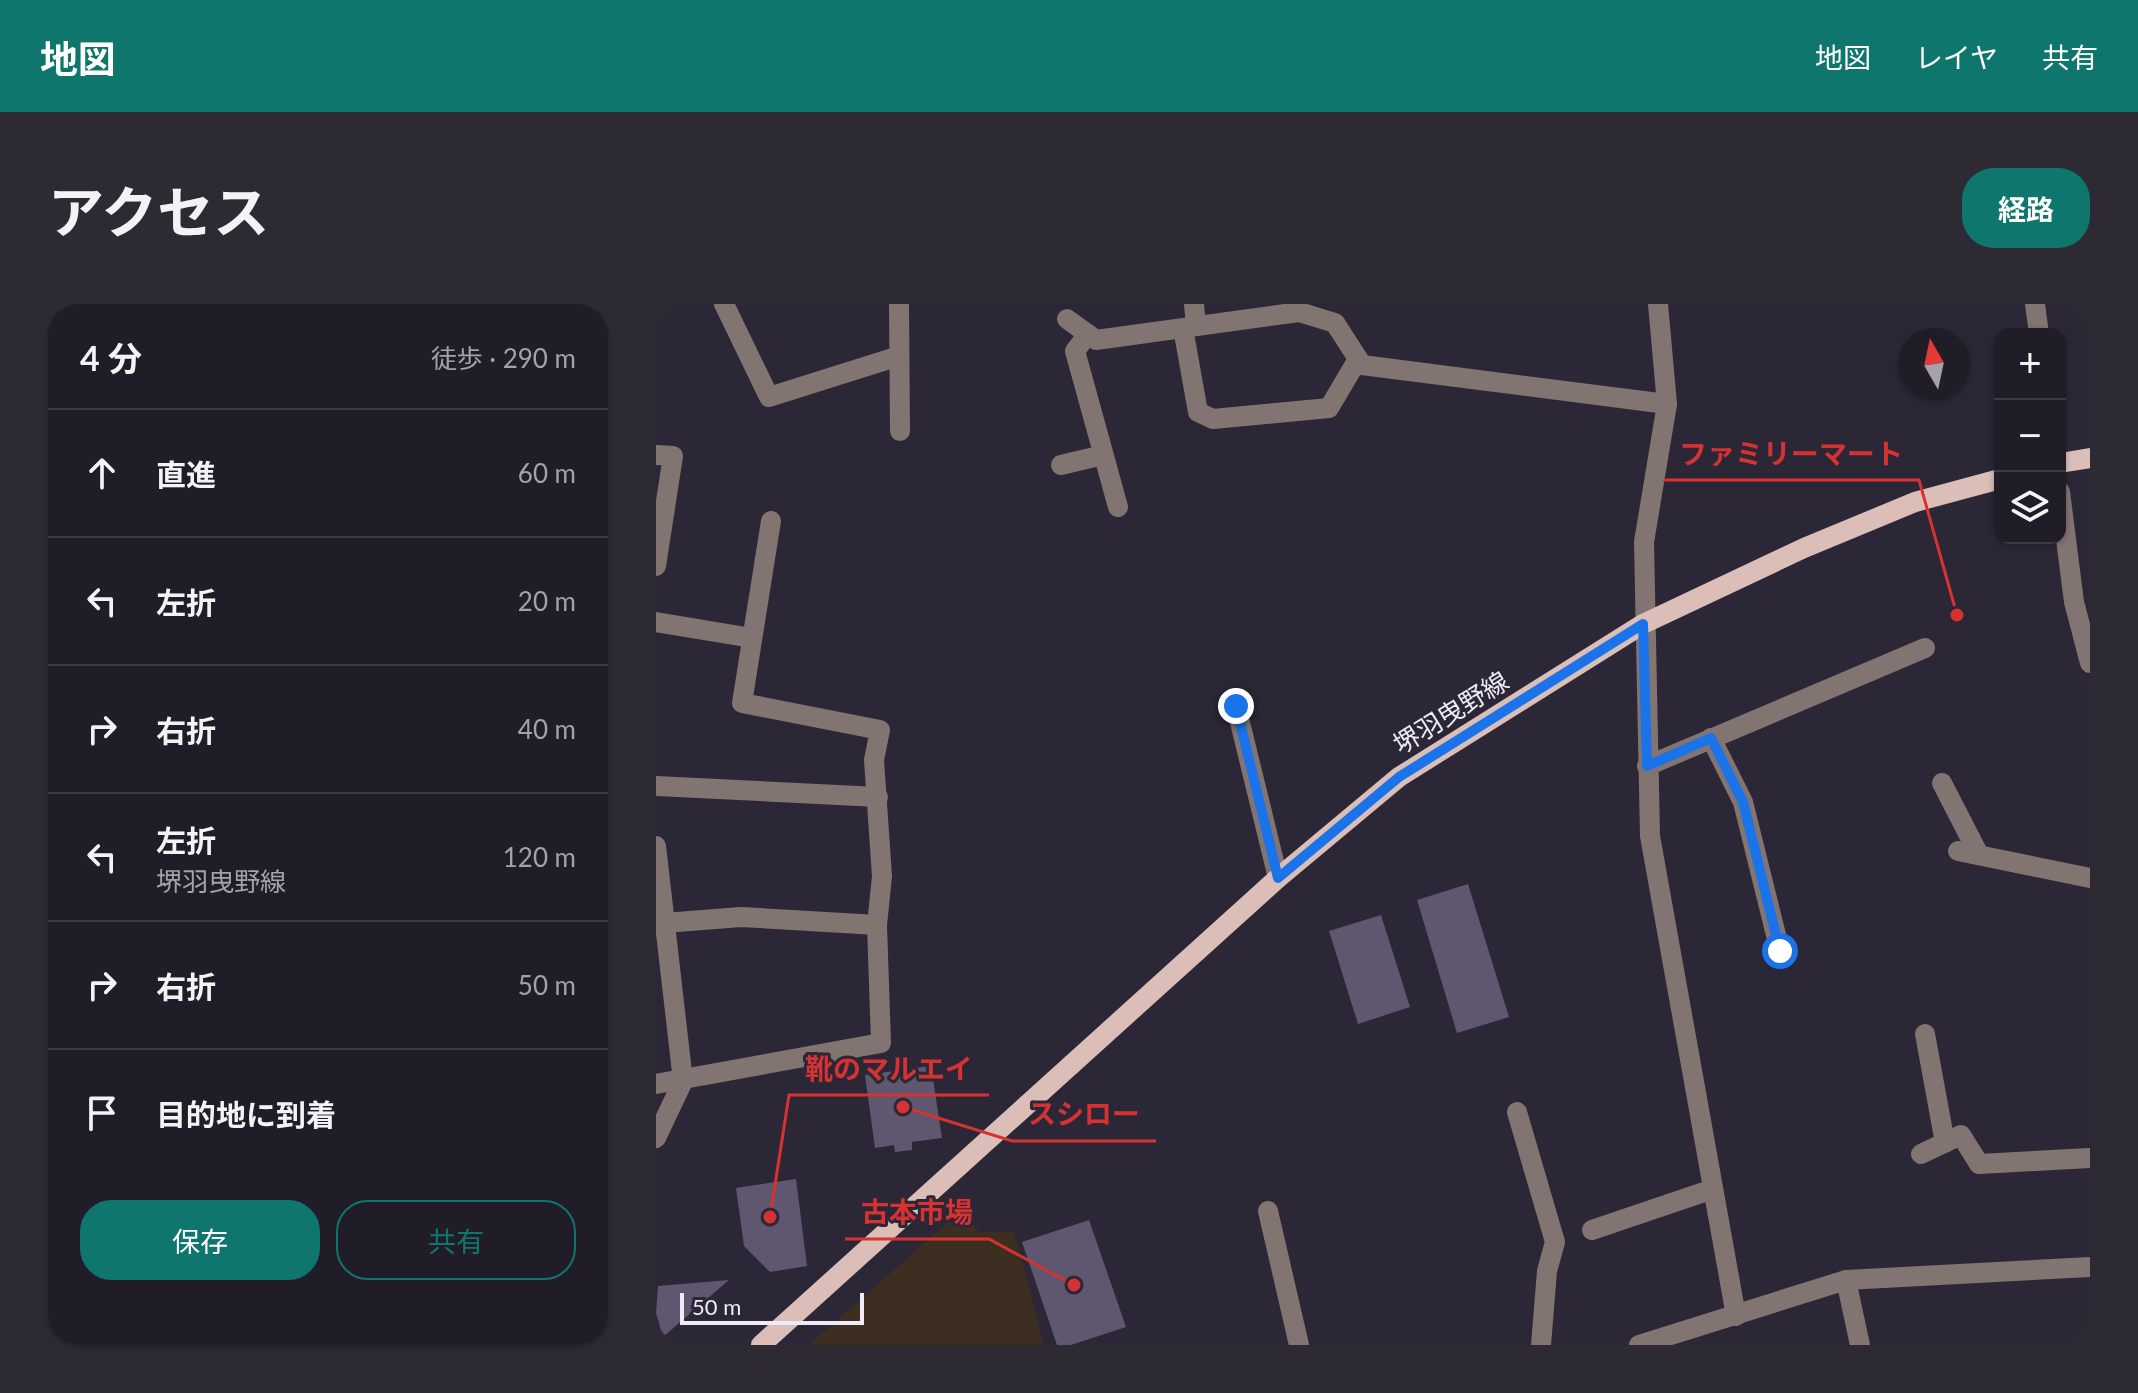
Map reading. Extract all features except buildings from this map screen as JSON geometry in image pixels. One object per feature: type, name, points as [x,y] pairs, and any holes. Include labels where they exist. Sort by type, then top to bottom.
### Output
[{"type":"main road","points":[[2066,462],[2090,458]]},
{"type":"main road","name":"堺羽曳野線","points":[[761,1345],[1278,878],[1399,777],[1643,624],[1804,548],[1915,502],[1994,481]]},
{"type":"street","points":[[724,304],[769,397],[899,356]]},
{"type":"street","points":[[899,304],[900,431]]},
{"type":"street","points":[[1194,304],[1189,327],[1198,412],[1213,419],[1329,408],[1358,359]]},
{"type":"street","points":[[1658,304],[1667,404],[1644,542],[1643,624],[1650,836],[1736,1316]]},
{"type":"street","points":[[2035,304],[2038,328]]},
{"type":"street","points":[[1067,319],[1096,340],[1299,312],[1335,323],[1362,365],[1667,404]]},
{"type":"street","points":[[1088,334],[1075,351],[1118,507]]},
{"type":"street","points":[[656,455],[673,456],[656,566]]},
{"type":"street","points":[[1061,465],[1103,455]]},
{"type":"street","points":[[656,1084],[881,1043],[877,925],[882,876],[874,760],[880,730],[742,703],[771,521]]},
{"type":"street","points":[[2066,539],[2074,602],[2090,663]]},
{"type":"street","points":[[656,622],[752,638]]},
{"type":"street","points":[[1647,766],[1925,648]]},
{"type":"street","points":[[1236,706],[1278,878]]},
{"type":"street","points":[[1711,738],[1743,802],[1780,951]]},
{"type":"street","points":[[1942,783],[1979,855]]},
{"type":"street","points":[[656,786],[878,797]]},
{"type":"street","points":[[656,846],[664,923],[663,981],[683,1081],[656,1138]]},
{"type":"street","points":[[1958,851],[2090,878]]},
{"type":"street","points":[[664,923],[741,917],[877,925]]},
{"type":"street","points":[[1925,1034],[1945,1143]]},
{"type":"street","points":[[1517,1112],[1555,1242],[1547,1271],[1541,1345]]},
{"type":"street","points":[[1921,1154],[1961,1135],[1979,1164],[2090,1158]]},
{"type":"street","points":[[1592,1230],[1713,1189]]},
{"type":"street","points":[[1268,1211],[1299,1345]]},
{"type":"street","points":[[1639,1345],[1661,1342],[1846,1280],[2090,1267]]},
{"type":"street","points":[[1846,1280],[1860,1345]]},
{"type":"shaded area","points":[[963,1209],[979,1232],[1014,1231],[1044,1345],[809,1345]]},
{"type":"place","name":"ファミリーマート","points":[[1957,615]]},
{"type":"place","name":"スシロー","points":[[903,1107]]},
{"type":"place","name":"靴のマルエイ","points":[[770,1217]]},
{"type":"place","name":"古本市場","points":[[1074,1285]]},
{"type":"route","points":[[1236,706],[1278,878],[1399,777],[1643,624],[1647,766],[1711,738],[1743,802],[1780,951]]}]
